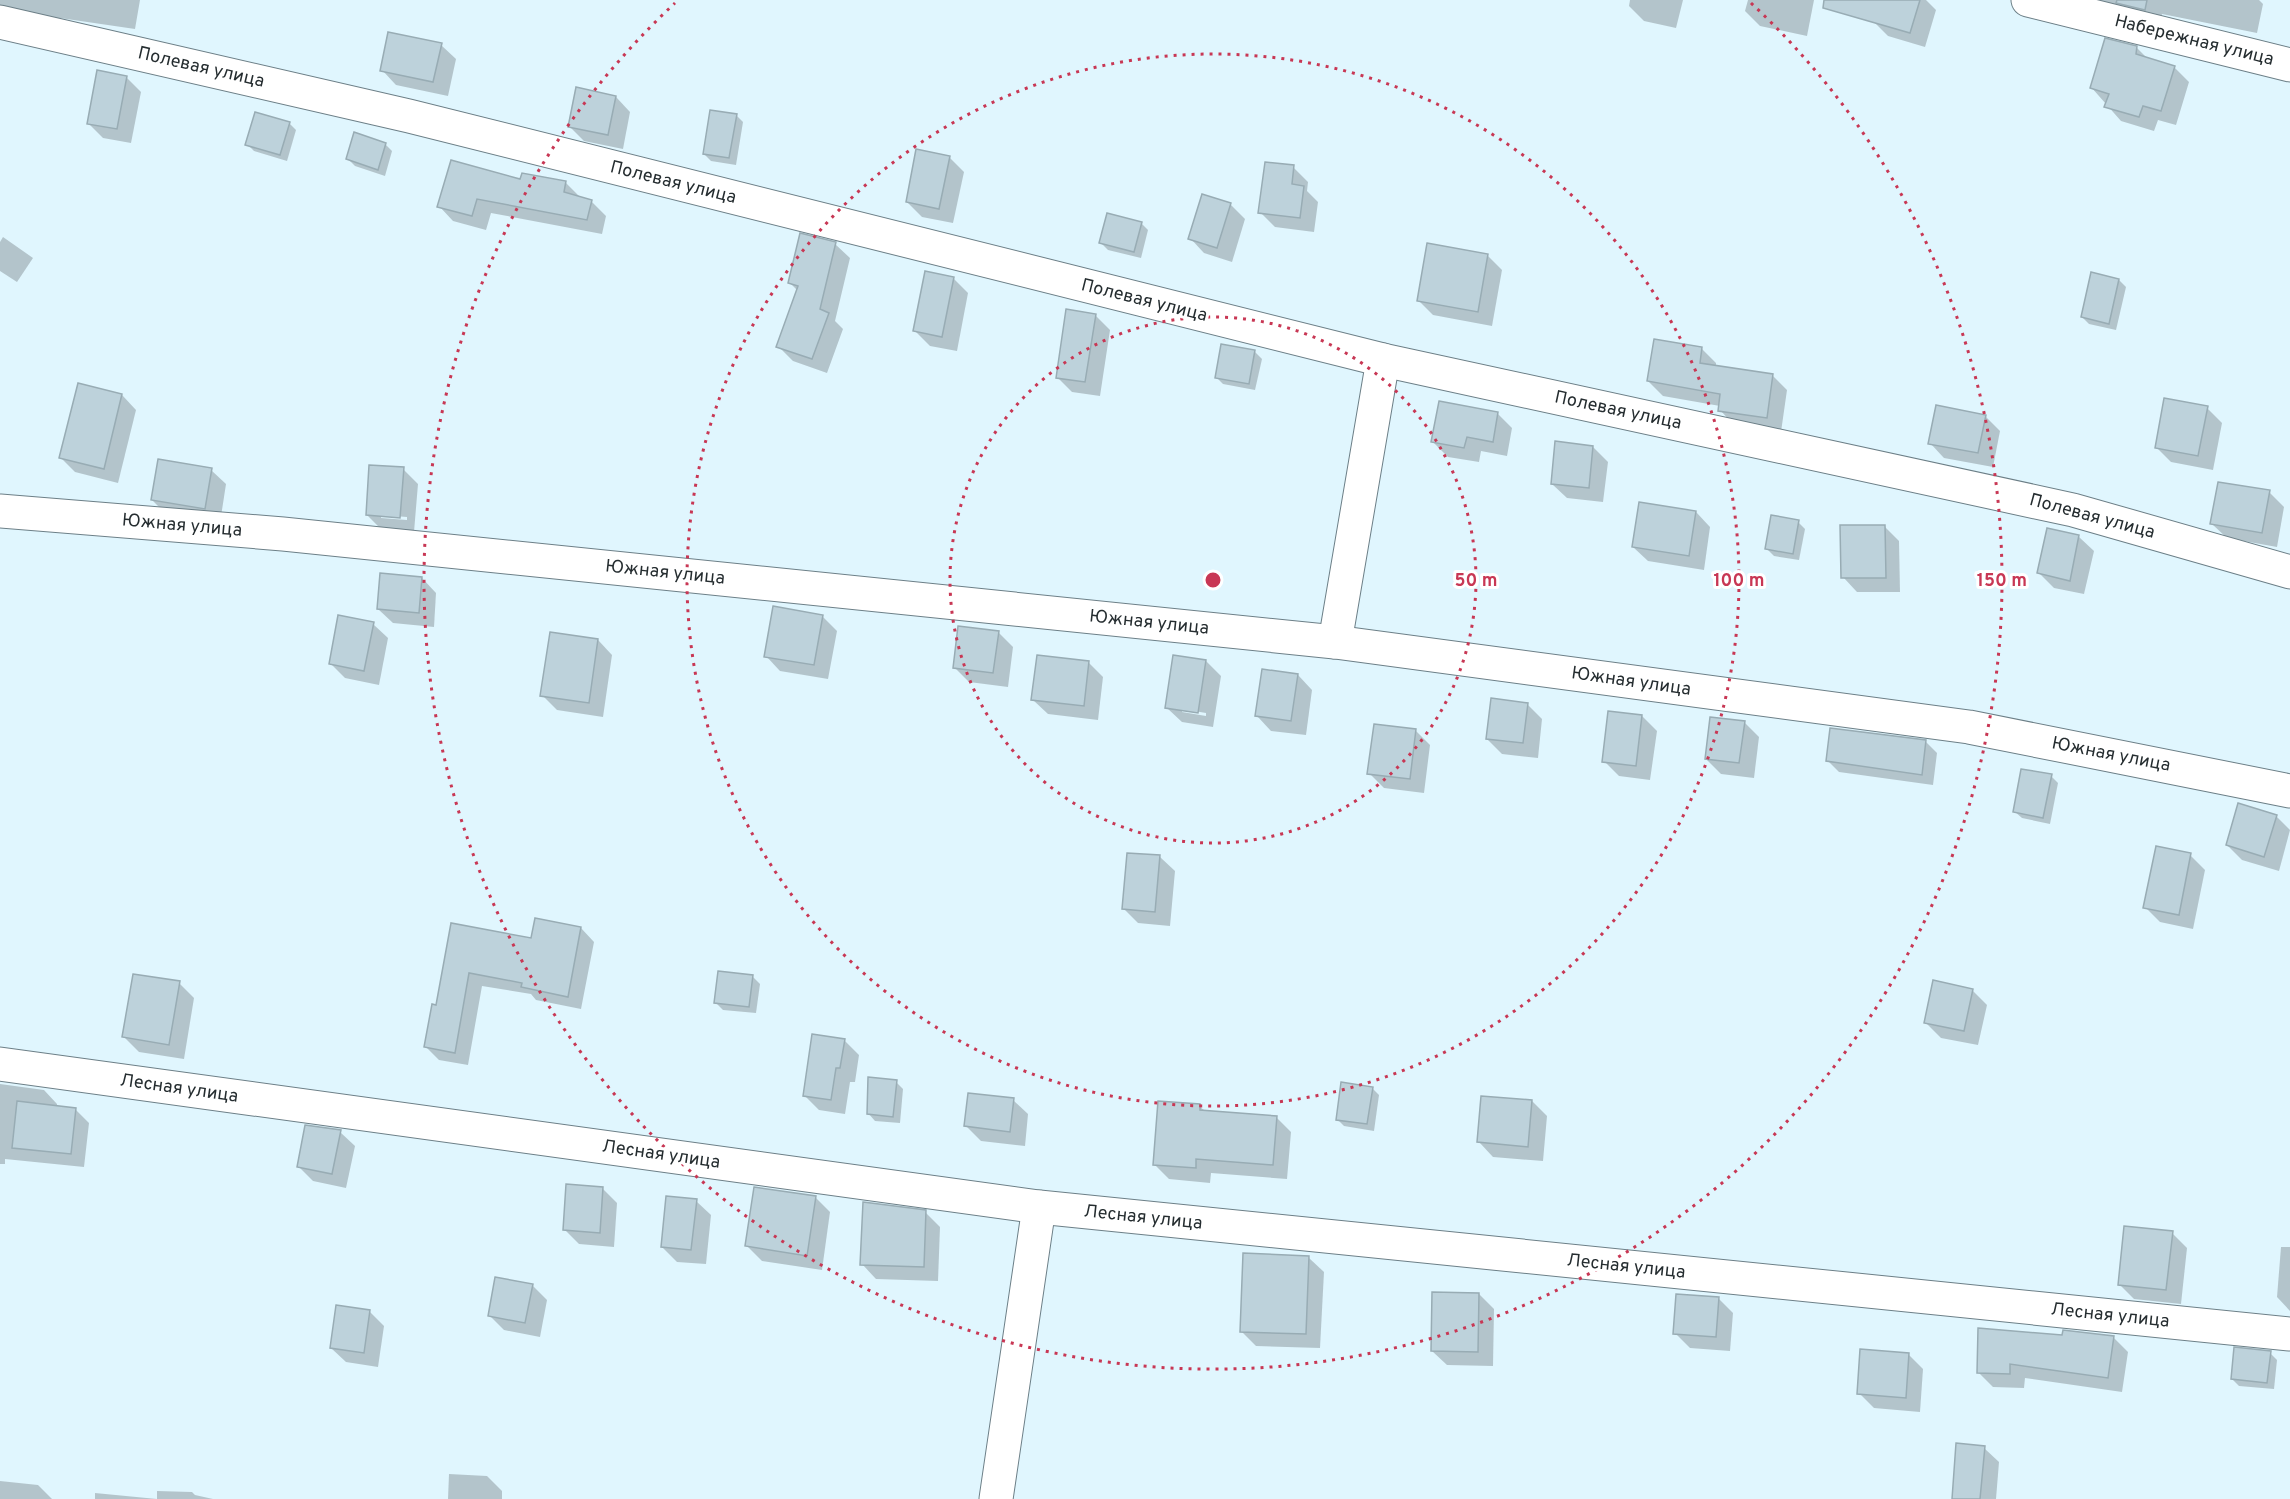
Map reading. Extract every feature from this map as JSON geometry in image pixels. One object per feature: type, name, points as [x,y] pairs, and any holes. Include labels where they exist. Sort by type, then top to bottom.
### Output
[{"type":"street","name":"Набережная улица","points":[[2028,0],[2290,65]]},
{"type":"street","name":"Полевая улица","points":[[0,22],[420,119],[1383,360],[2073,510],[2290,572]]},
{"type":"street","points":[[1335,642],[1383,360]]},
{"type":"street","name":"Южная улица","points":[[0,511],[283,534],[1335,642],[1969,727],[2290,791]]},
{"type":"street","name":"Лесная улица","points":[[0,1064],[1039,1207],[2290,1334]]},
{"type":"street","points":[[996,1499],[1039,1207]]},
{"type":"building","points":[[1824,0],[1920,0],[1910,33],[1823,8]]},
{"type":"building","points":[[2117,0],[2147,0],[2145,10],[2116,3]]},
{"type":"building","points":[[388,32],[442,43],[433,82],[380,71]]},
{"type":"building","points":[[2105,38],[2137,46],[2136,54],[2175,66],[2161,111],[2143,106],[2139,117],[2104,107],[2109,94],[2090,88]]},
{"type":"building","points":[[97,70],[127,76],[117,129],[87,124]]},
{"type":"building","points":[[576,87],[616,96],[608,135],[568,127]]},
{"type":"building","points":[[710,110],[737,114],[729,158],[703,154]]},
{"type":"building","points":[[255,112],[290,122],[280,155],[245,145]]},
{"type":"building","points":[[354,132],[386,143],[378,170],[346,159]]},
{"type":"building","points":[[916,149],[950,156],[939,209],[906,202]]},
{"type":"building","points":[[451,160],[520,179],[522,173],[566,181],[564,192],[592,200],[587,220],[477,199],[472,216],[437,207]]},
{"type":"building","points":[[1265,162],[1294,165],[1292,184],[1304,186],[1300,218],[1258,213]]},
{"type":"building","points":[[1202,194],[1231,203],[1217,248],[1188,239]]},
{"type":"building","points":[[1107,213],[1142,222],[1134,252],[1099,243]]},
{"type":"building","points":[[800,233],[836,242],[820,309],[829,313],[812,359],[776,347],[798,286],[788,283]]},
{"type":"building","points":[[1427,243],[1488,254],[1478,312],[1417,301]]},
{"type":"building","points":[[925,271],[954,277],[942,337],[913,331]]},
{"type":"building","points":[[2091,272],[2119,279],[2109,324],[2081,317]]},
{"type":"building","points":[[1066,309],[1096,314],[1085,382],[1056,378]]},
{"type":"building","points":[[1654,339],[1702,347],[1700,363],[1773,374],[1767,418],[1718,411],[1720,394],[1647,381]]},
{"type":"building","points":[[1221,344],[1255,350],[1249,384],[1215,378]]},
{"type":"building","points":[[78,383],[122,394],[104,469],[59,458]]},
{"type":"building","points":[[2164,398],[2208,406],[2198,456],[2155,448]]},
{"type":"building","points":[[1439,401],[1498,412],[1493,442],[1467,437],[1464,448],[1431,442]]},
{"type":"building","points":[[1936,405],[1986,415],[1978,453],[1928,444]]},
{"type":"building","points":[[1555,441],[1593,446],[1589,488],[1551,484]]},
{"type":"building","points":[[158,459],[212,468],[205,509],[151,500]]},
{"type":"building","points":[[369,465],[404,467],[400,518],[366,515]]},
{"type":"building","points":[[2218,482],[2270,490],[2262,533],[2210,524]]},
{"type":"building","points":[[1639,502],[1696,511],[1689,556],[1632,547]]},
{"type":"building","points":[[1771,515],[1799,520],[1793,554],[1765,549]]},
{"type":"building","points":[[1840,525],[1885,525],[1886,578],[1841,578]]},
{"type":"building","points":[[2047,528],[2079,535],[2070,581],[2037,573]]},
{"type":"building","points":[[380,573],[422,577],[419,613],[377,609]]},
{"type":"building","points":[[773,606],[823,615],[814,665],[764,657]]},
{"type":"building","points":[[338,615],[374,622],[364,671],[329,664]]},
{"type":"building","points":[[958,626],[999,631],[993,673],[953,668]]},
{"type":"building","points":[[550,632],[598,639],[589,703],[540,696]]},
{"type":"building","points":[[1037,655],[1089,661],[1084,706],[1031,700]]},
{"type":"building","points":[[1173,655],[1206,660],[1198,713],[1165,708]]},
{"type":"building","points":[[1262,669],[1298,674],[1291,721],[1255,716]]},
{"type":"building","points":[[1491,698],[1528,703],[1523,743],[1486,739]]},
{"type":"building","points":[[1608,711],[1642,715],[1636,766],[1602,762]]},
{"type":"building","points":[[1710,717],[1745,721],[1739,763],[1705,759]]},
{"type":"building","points":[[1374,724],[1416,729],[1410,779],[1367,774]]},
{"type":"building","points":[[1830,728],[1926,740],[1922,775],[1826,761]]},
{"type":"building","points":[[2021,769],[2052,774],[2043,818],[2013,812]]},
{"type":"building","points":[[2238,803],[2277,815],[2264,857],[2226,845]]},
{"type":"building","points":[[2156,846],[2191,853],[2179,915],[2143,908]]},
{"type":"building","points":[[1127,853],[1160,855],[1155,912],[1122,909]]},
{"type":"building","points":[[535,918],[581,927],[568,997],[521,987],[522,983],[469,973],[455,1053],[424,1047],[432,1004],[436,1005],[451,923],[531,938]]},
{"type":"building","points":[[718,971],[753,975],[749,1007],[714,1003]]},
{"type":"building","points":[[133,974],[180,981],[169,1045],[122,1037]]},
{"type":"building","points":[[1933,980],[1973,989],[1964,1031],[1924,1023]]},
{"type":"building","points":[[812,1034],[845,1039],[840,1068],[836,1068],[831,1100],[803,1096]]},
{"type":"building","points":[[868,1077],[897,1080],[893,1117],[867,1114]]},
{"type":"building","points":[[1341,1082],[1373,1087],[1367,1124],[1336,1120]]},
{"type":"building","points":[[968,1093],[1014,1098],[1010,1132],[964,1126]]},
{"type":"building","points":[[1481,1096],[1532,1100],[1528,1147],[1477,1142]]},
{"type":"building","points":[[17,1101],[76,1108],[71,1154],[12,1148]]},
{"type":"building","points":[[1158,1101],[1200,1104],[1200,1110],[1277,1116],[1273,1165],[1196,1159],[1196,1168],[1153,1165]]},
{"type":"building","points":[[305,1125],[341,1130],[332,1174],[297,1167]]},
{"type":"building","points":[[566,1184],[603,1187],[600,1233],[563,1230]]},
{"type":"building","points":[[754,1187],[816,1196],[807,1256],[745,1246]]},
{"type":"building","points":[[666,1196],[697,1199],[691,1250],[661,1247]]},
{"type":"building","points":[[863,1202],[926,1210],[924,1267],[860,1265]]},
{"type":"building","points":[[2124,1226],[2173,1231],[2166,1290],[2118,1285]]},
{"type":"building","points":[[1243,1253],[1309,1256],[1306,1334],[1240,1332]]},
{"type":"building","points":[[495,1277],[533,1284],[525,1323],[488,1316]]},
{"type":"building","points":[[1432,1292],[1479,1293],[1478,1352],[1431,1351]]},
{"type":"building","points":[[1676,1294],[1719,1297],[1716,1337],[1673,1334]]},
{"type":"building","points":[[336,1305],[370,1310],[364,1353],[330,1348]]},
{"type":"building","points":[[1978,1328],[2062,1335],[2063,1330],[2114,1336],[2108,1378],[2010,1364],[2010,1374],[1977,1373]]},
{"type":"building","points":[[2234,1347],[2271,1351],[2267,1383],[2231,1379]]},
{"type":"building","points":[[1860,1349],[1909,1353],[1906,1398],[1857,1394]]},
{"type":"building","points":[[1956,1443],[1985,1446],[1980,1499],[1952,1499]]}]
